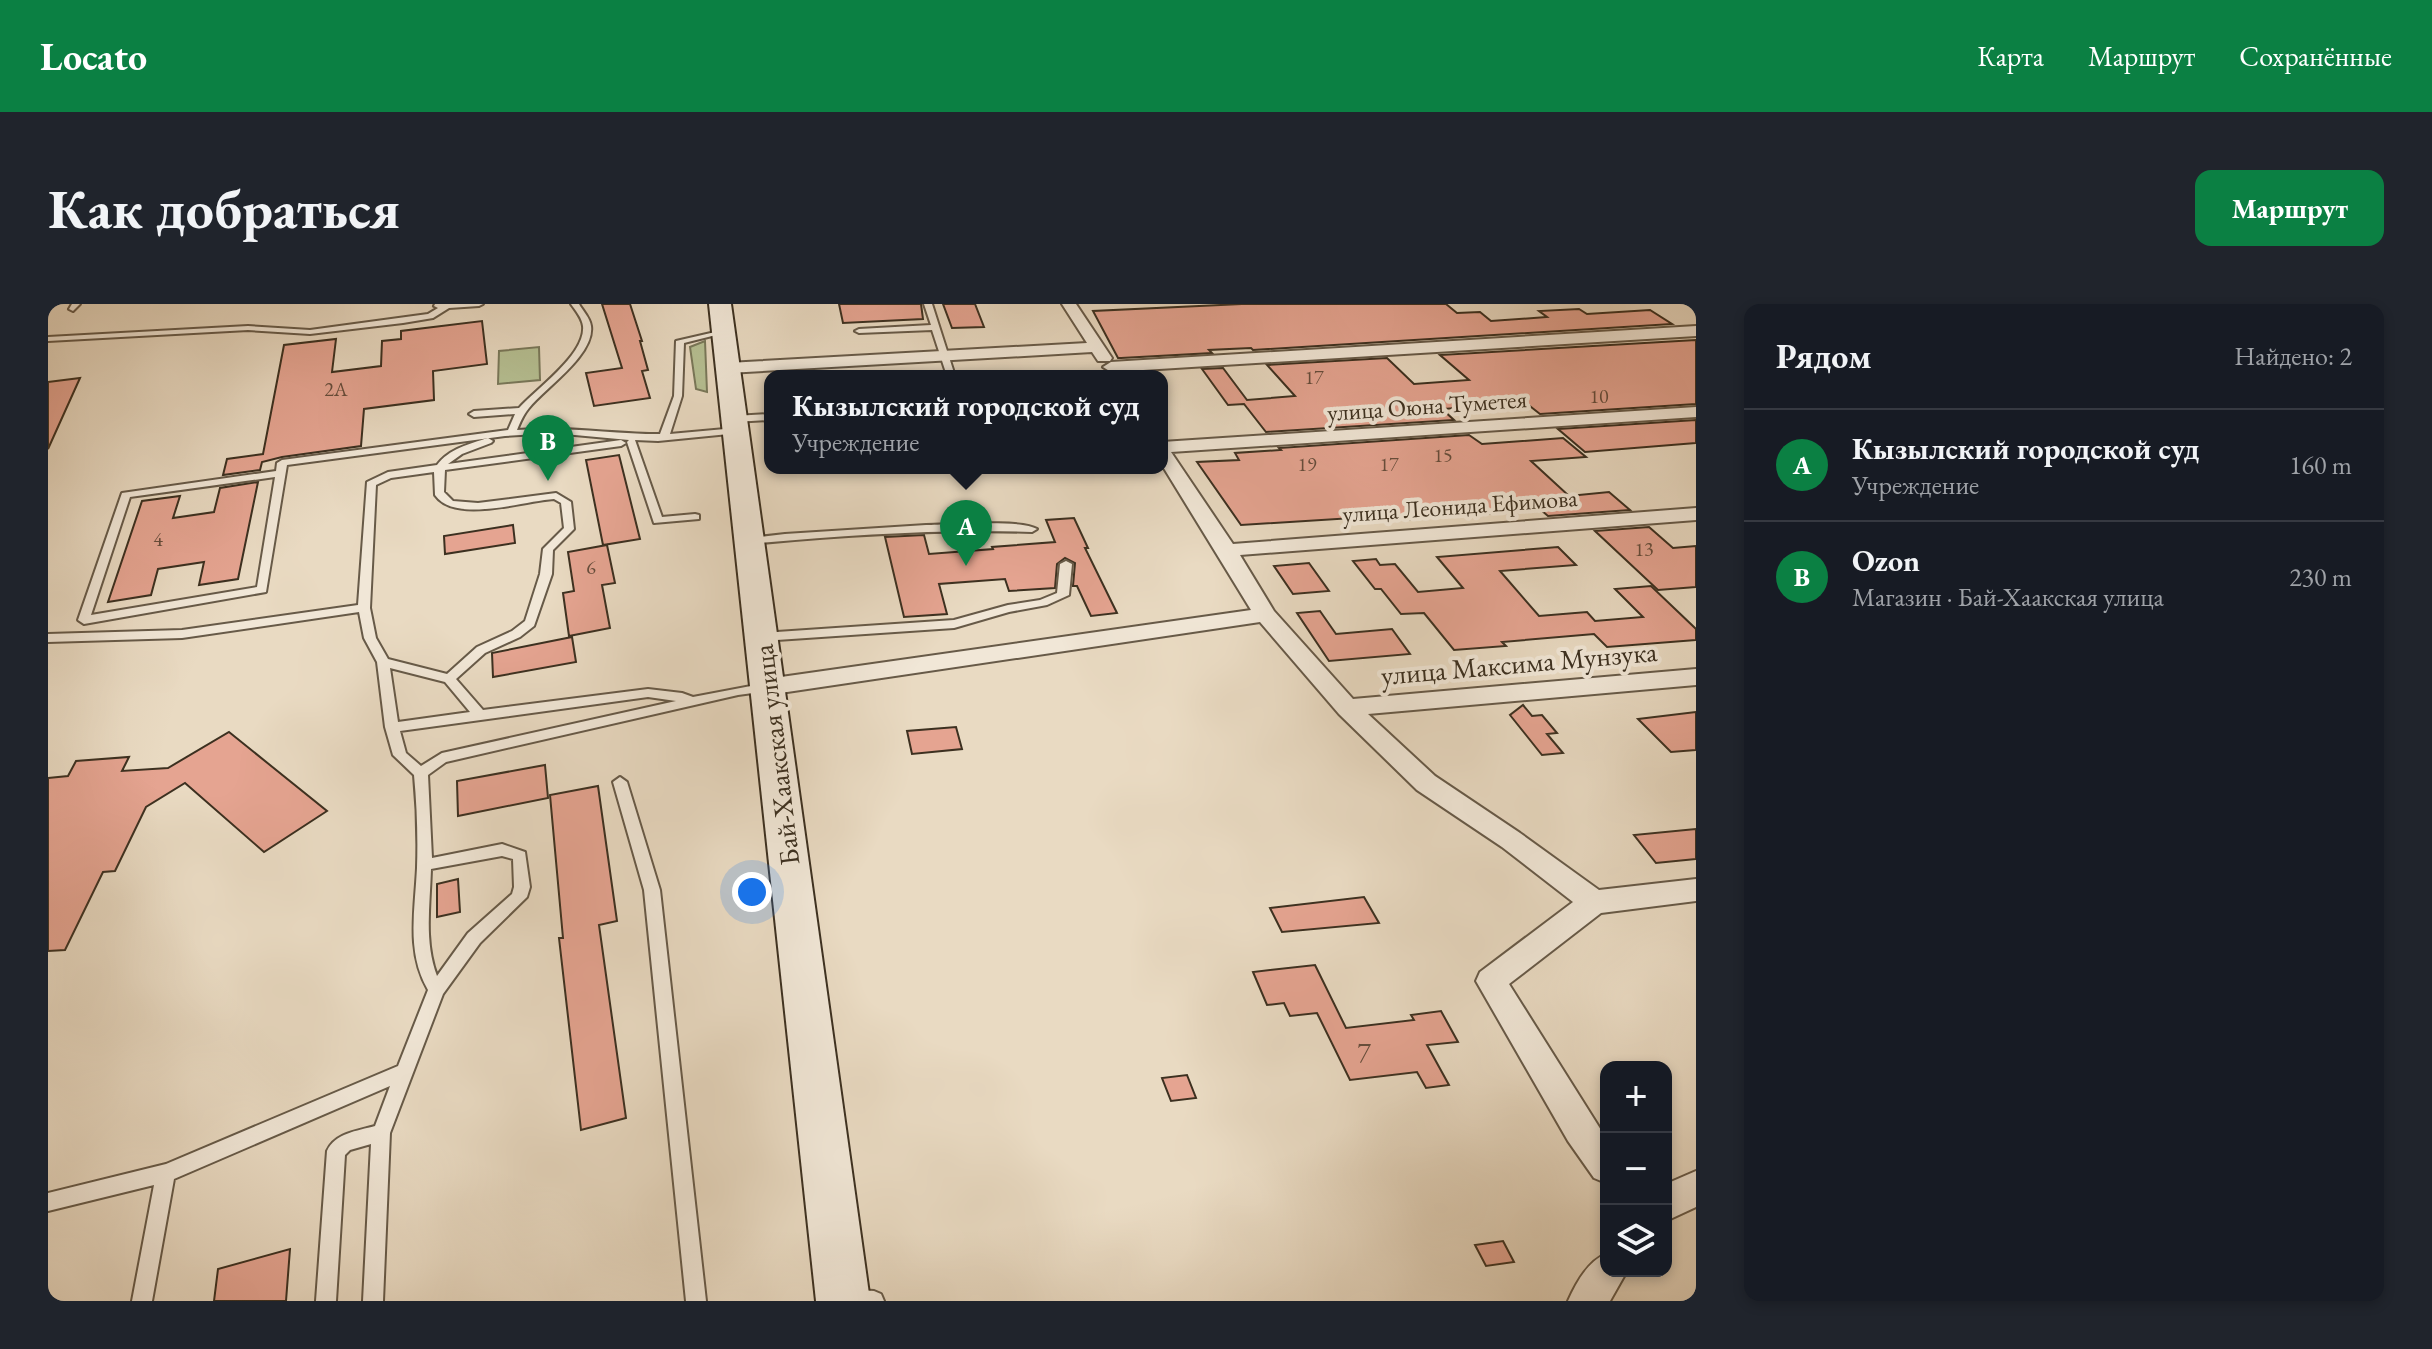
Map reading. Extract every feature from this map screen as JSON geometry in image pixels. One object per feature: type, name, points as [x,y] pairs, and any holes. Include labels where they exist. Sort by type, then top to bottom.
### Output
[{"type":"main road","name":"Бай-Хаакская улица","points":[[724,334],[747,422],[750,541],[761,637],[848,1300]]},
{"type":"street","points":[[1069,304],[1112,370]]},
{"type":"street","points":[[1128,370],[1696,331]]},
{"type":"street","points":[[724,334],[944,356],[1097,347]]},
{"type":"street","name":"улица Оюна Туметея","points":[[1168,449],[1696,412]]},
{"type":"street","points":[[1168,458],[1265,615],[1347,708],[1426,783],[1511,840],[1594,902]]},
{"type":"street","name":"улица Леонида Ефимова","points":[[1227,550],[1696,514]]},
{"type":"street","points":[[767,687],[1265,615]]},
{"type":"street","name":"улица Максима Мунзука","points":[[1347,708],[1696,677]]},
{"type":"street","points":[[1600,1158],[1580,1130],[1491,981],[1594,902],[1696,890]]},
{"type":"street","points":[[1672,1200],[1696,1188]]},
{"type":"street","points":[[1587,1301],[1605,1277]]},
{"type":"lane","points":[[434,304],[446,307],[479,304]]},
{"type":"lane","points":[[449,679],[481,650],[516,634],[530,623],[546,574],[548,549],[569,529],[566,502],[556,496],[473,507],[443,500],[439,493],[439,468],[447,459],[512,432],[522,411],[584,342],[588,330],[584,315],[575,304]]},
{"type":"lane","points":[[928,304],[949,370]]},
{"type":"lane","points":[[48,339],[248,328],[310,332],[416,319],[430,316],[446,307]]},
{"type":"lane","points":[[859,331],[935,327]]},
{"type":"lane","points":[[664,437],[678,396],[680,341],[724,334]]},
{"type":"lane","points":[[474,414],[522,411]]},
{"type":"lane","points":[[436,990],[427,976],[421,948],[424,865],[421,773],[400,755],[392,727],[383,662],[370,638],[364,608],[371,484],[388,475],[632,442],[747,422]]},
{"type":"lane","points":[[84,620],[262,590],[282,463],[512,432],[553,430],[620,437],[664,437]]},
{"type":"lane","points":[[632,442],[658,521],[695,517]]},
{"type":"lane","points":[[77,634],[126,495],[280,473]]},
{"type":"lane","points":[[750,541],[886,528],[951,526],[1032,529]]},
{"type":"lane","points":[[761,637],[954,624],[993,612],[1043,603],[1063,595],[1066,564]]},
{"type":"lane","points":[[48,638],[77,634],[142,637],[182,634],[364,608]]},
{"type":"lane","points":[[383,662],[449,679],[480,715]]},
{"type":"lane","points":[[421,773],[442,758],[767,687]]},
{"type":"lane","points":[[392,727],[648,693],[682,697],[692,703]]},
{"type":"lane","points":[[620,782],[652,890],[696,1301]]},
{"type":"lane","points":[[373,1301],[381,1133],[436,990],[474,938],[519,897],[523,864],[520,856],[502,850],[424,865]]},
{"type":"lane","points":[[48,1202],[166,1173],[404,1072]]},
{"type":"lane","points":[[326,1301],[335,1154],[345,1143],[381,1133]]},
{"type":"lane","points":[[142,1301],[166,1173]]},
{"type":"green space","points":[[705,341],[707,392],[696,389],[690,347]]},
{"type":"green space","points":[[539,347],[540,380],[498,384],[499,351]]},
{"type":"building","points":[[602,304],[630,304],[642,341],[648,370],[642,371],[650,398],[594,406],[586,373],[622,368]]},
{"type":"building","points":[[839,304],[921,304],[923,319],[843,323]]},
{"type":"building","points":[[943,304],[975,304],[984,327],[952,328]]},
{"type":"building","points":[[1242,304],[1446,304],[1457,313],[1480,312],[1491,321],[1547,317],[1539,311],[1579,309],[1587,314],[1650,310],[1672,324],[1253,350],[1209,350],[1212,353],[1118,358],[1093,311]]},
{"type":"building","points":[[482,321],[487,364],[433,371],[434,400],[364,409],[361,446],[282,457],[262,462],[260,470],[223,475],[227,459],[263,454],[284,345],[336,339],[332,372],[381,366],[382,341],[401,339],[401,331]]},
{"type":"building","points":[[1696,340],[1696,404],[1540,414],[1526,403],[1442,409],[1454,420],[1266,432],[1244,404],[1228,405],[1202,369],[1223,368],[1247,400],[1295,396],[1267,365],[1387,358],[1414,384],[1469,380],[1440,355]]},
{"type":"building","points":[[80,378],[48,449],[48,382]]},
{"type":"building","points":[[1696,420],[1696,443],[1585,452],[1558,429]]},
{"type":"building","points":[[1469,435],[1482,444],[1563,438],[1586,457],[1531,461],[1569,496],[1609,492],[1630,510],[1548,516],[1541,510],[1404,520],[1400,515],[1241,525],[1197,462],[1239,460],[1235,453],[1281,450],[1279,448]]},
{"type":"building","points":[[619,455],[640,539],[603,545],[586,460]]},
{"type":"building","points":[[258,482],[238,579],[199,585],[204,562],[158,569],[151,595],[108,602],[142,501],[180,496],[173,518],[214,512],[220,488]]},
{"type":"building","points":[[1074,518],[1117,613],[1091,616],[1077,586],[1073,586],[1075,563],[1065,558],[1057,564],[1055,588],[1009,591],[1005,579],[939,584],[947,614],[904,617],[885,537],[924,535],[929,554],[993,549],[1055,542],[1046,520]]},
{"type":"building","points":[[513,525],[515,543],[445,554],[444,536]]},
{"type":"building","points":[[1649,527],[1673,548],[1696,546],[1696,587],[1658,590],[1595,531]]},
{"type":"building","points":[[607,545],[615,583],[602,585],[610,628],[569,636],[563,593],[574,591],[568,552]]},
{"type":"building","points":[[1558,547],[1576,565],[1500,571],[1539,616],[1587,612],[1595,621],[1643,617],[1615,589],[1651,586],[1696,629],[1696,640],[1607,647],[1594,634],[1502,642],[1506,646],[1454,650],[1424,613],[1401,614],[1381,589],[1375,589],[1353,561],[1376,559],[1380,565],[1395,564],[1418,592],[1463,588],[1437,557]]},
{"type":"building","points":[[1309,563],[1329,591],[1293,594],[1274,566]]},
{"type":"building","points":[[1320,611],[1336,634],[1392,629],[1410,654],[1329,661],[1297,613]]},
{"type":"building","points":[[572,637],[576,662],[493,677],[492,653]]},
{"type":"building","points":[[1523,705],[1532,716],[1542,715],[1557,733],[1547,734],[1563,753],[1542,755],[1510,715]]},
{"type":"building","points":[[1696,712],[1696,750],[1671,752],[1638,719]]},
{"type":"building","points":[[956,727],[962,749],[912,754],[907,731]]},
{"type":"building","points":[[229,732],[327,811],[264,852],[185,783],[146,807],[115,871],[103,872],[65,950],[48,951],[48,778],[68,776],[76,761],[129,757],[122,771],[168,768]]},
{"type":"building","points":[[545,765],[548,798],[458,816],[457,781]]},
{"type":"building","points":[[598,786],[617,921],[599,925],[626,1118],[581,1130],[559,938],[563,938],[550,795]]},
{"type":"building","points":[[1696,829],[1696,859],[1656,863],[1634,835]]},
{"type":"building","points":[[458,879],[460,912],[437,917],[437,884]]},
{"type":"building","points":[[1364,897],[1379,923],[1282,932],[1270,908]]},
{"type":"building","points":[[1315,965],[1346,1028],[1414,1020],[1411,1015],[1441,1011],[1458,1042],[1427,1045],[1449,1085],[1426,1088],[1417,1072],[1350,1080],[1317,1013],[1290,1016],[1284,1003],[1267,1005],[1253,972]]},
{"type":"building","points":[[1187,1075],[1196,1098],[1171,1101],[1162,1078]]},
{"type":"building","points":[[1503,1241],[1514,1262],[1486,1266],[1475,1245]]},
{"type":"building","points":[[290,1249],[286,1301],[214,1301],[218,1269]]},
{"type":"place","name":"Ozon","points":[[548,481]]},
{"type":"place","name":"Кызылский городской суд","points":[[966,566]]}]
